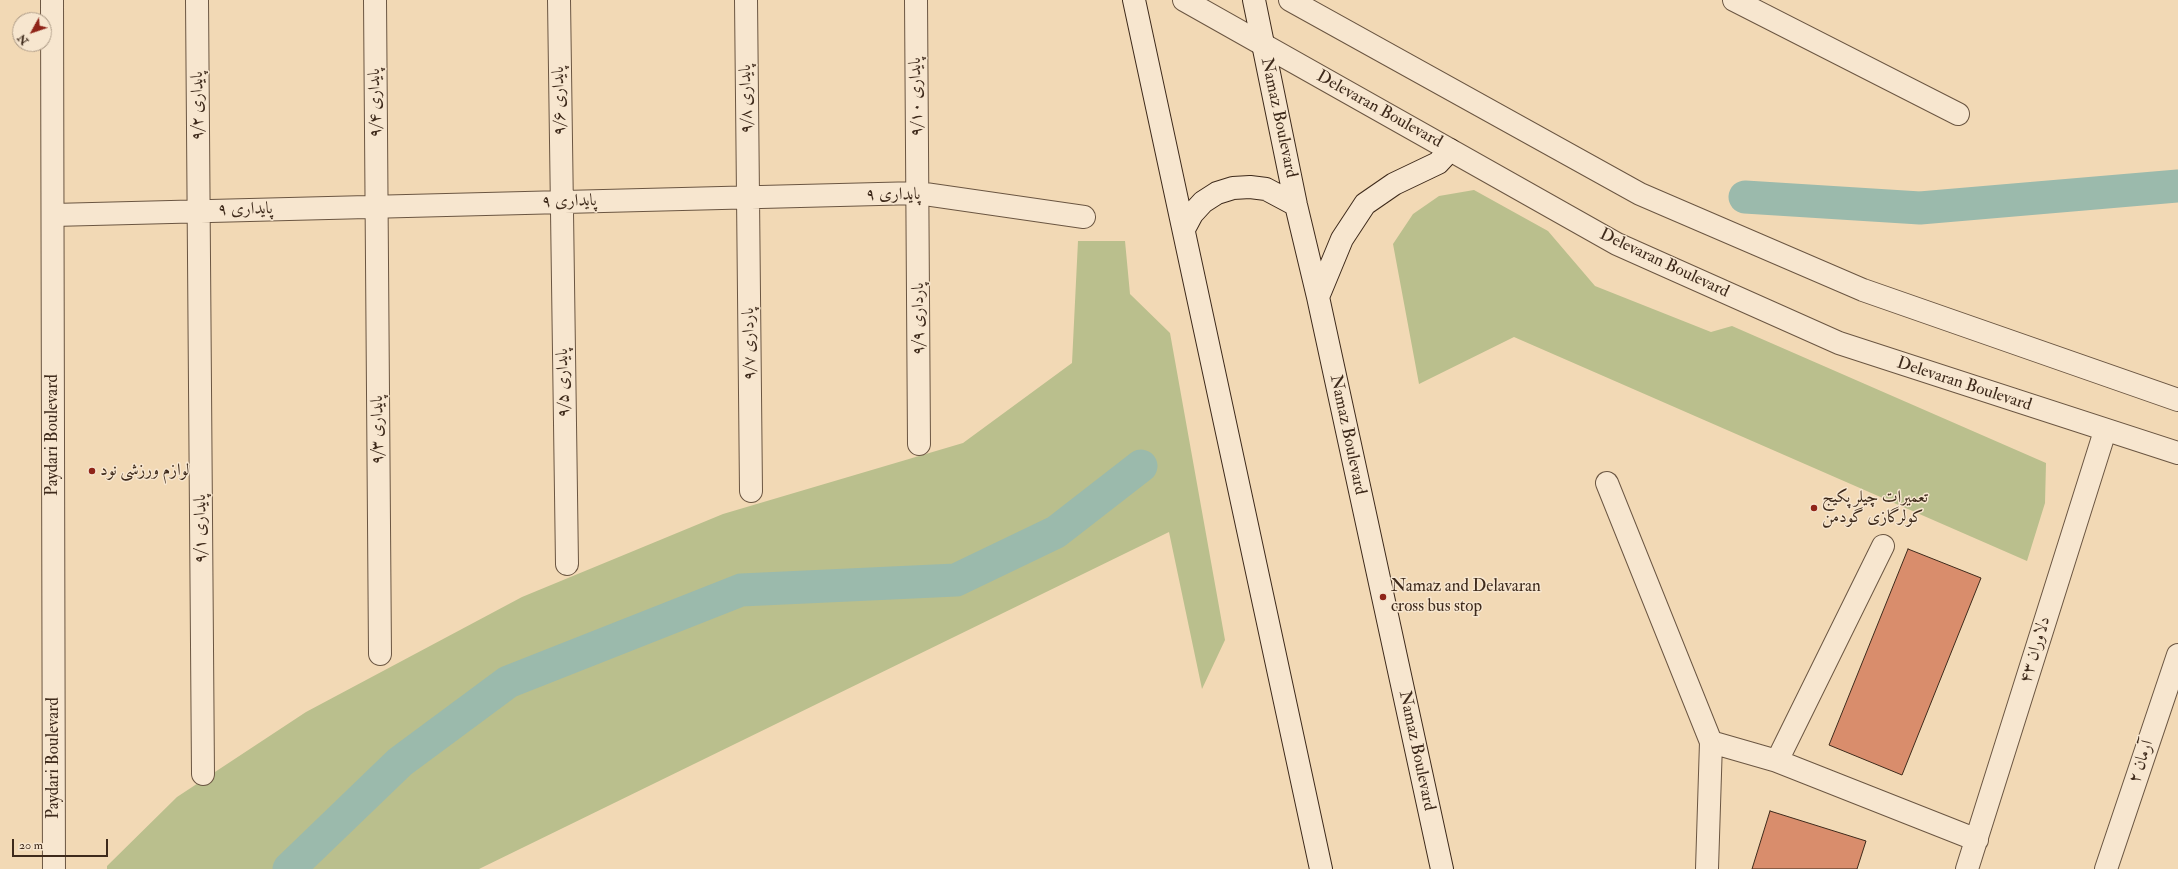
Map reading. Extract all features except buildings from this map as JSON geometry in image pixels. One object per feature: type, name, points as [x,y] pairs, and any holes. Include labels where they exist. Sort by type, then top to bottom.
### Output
[{"type":"street","name":"Paydari Boulevard","points":[[52,0],[54,869]]},
{"type":"street","name":"پایداری ۹/۲","points":[[197,0],[199,211]]},
{"type":"street","name":"پایداری ۹/۴","points":[[374,0],[376,207]]},
{"type":"street","name":"پایداری ۹/۶","points":[[559,0],[562,202]]},
{"type":"street","name":"پایداری ۹/۸","points":[[746,0],[748,197]]},
{"type":"street","name":"پایداری ۹/۱۰","points":[[916,0],[918,193]]},
{"type":"street","points":[[1134,0],[1322,869]]},
{"type":"street","name":"Delevaran Boulevard","points":[[1184,0],[1616,244],[1839,343],[2105,431],[2178,453]]},
{"type":"street","name":"Namaz Boulevard","points":[[1254,0],[1296,205],[1318,297],[1442,869]]},
{"type":"street","points":[[1290,0],[1640,194],[1863,290],[2178,400]]},
{"type":"street","points":[[1734,0],[1958,114]]},
{"type":"street","points":[[1318,297],[1342,239],[1365,204],[1394,184],[1438,163],[1450,150]]},
{"type":"street","points":[[1184,229],[1192,214],[1203,202],[1217,193],[1233,188],[1250,186],[1266,189],[1296,205]]},
{"type":"street","name":"پایداری ۹","points":[[53,215],[918,193],[1084,217]]},
{"type":"street","name":"پارداری ۹/۹","points":[[918,193],[919,444]]},
{"type":"street","name":"پارداری ۹/۷","points":[[748,197],[751,491]]},
{"type":"street","name":"پایداری ۹/۵","points":[[562,202],[567,564]]},
{"type":"street","name":"پایداری ۹/۳","points":[[376,207],[380,654]]},
{"type":"street","name":"پایداری ۹/۱","points":[[199,211],[203,774]]},
{"type":"street","name":"دلاوران ۴۳","points":[[1967,869],[2105,431]]},
{"type":"street","points":[[1607,483],[1711,742],[1708,869]]},
{"type":"street","points":[[1777,761],[1883,546]]},
{"type":"street","name":"آرمان ٢","points":[[2106,869],[2178,655]]},
{"type":"street","points":[[1711,742],[1777,761],[1977,840]]},
{"type":"green space","points":[[1474,190],[1548,231],[1595,286],[1711,332],[1732,326],[2046,463],[2045,503],[2027,561],[1514,337],[1419,384],[1393,244],[1413,214],[1439,196]]},
{"type":"green space","points":[[1078,241],[1125,241],[1130,294],[1170,333],[1225,640],[1202,689],[1169,532],[479,869],[107,869],[107,866],[177,797],[306,712],[522,597],[723,514],[963,443],[1072,363]]},
{"type":"waterway","points":[[1745,197],[1920,208],[2178,186]]},
{"type":"waterway","points":[[289,869],[400,762],[508,682],[741,590],[956,580],[1056,532],[1141,466]]},
{"type":"place","name":"لوازم ورزشی نود","points":[[92,471]]},
{"type":"place","name":"تعمیرات چیلر پکیج کولرگازی گودمن","points":[[1814,508]]},
{"type":"place","name":"Namaz and Delavaran cross bus stop","points":[[1383,597]]}]
